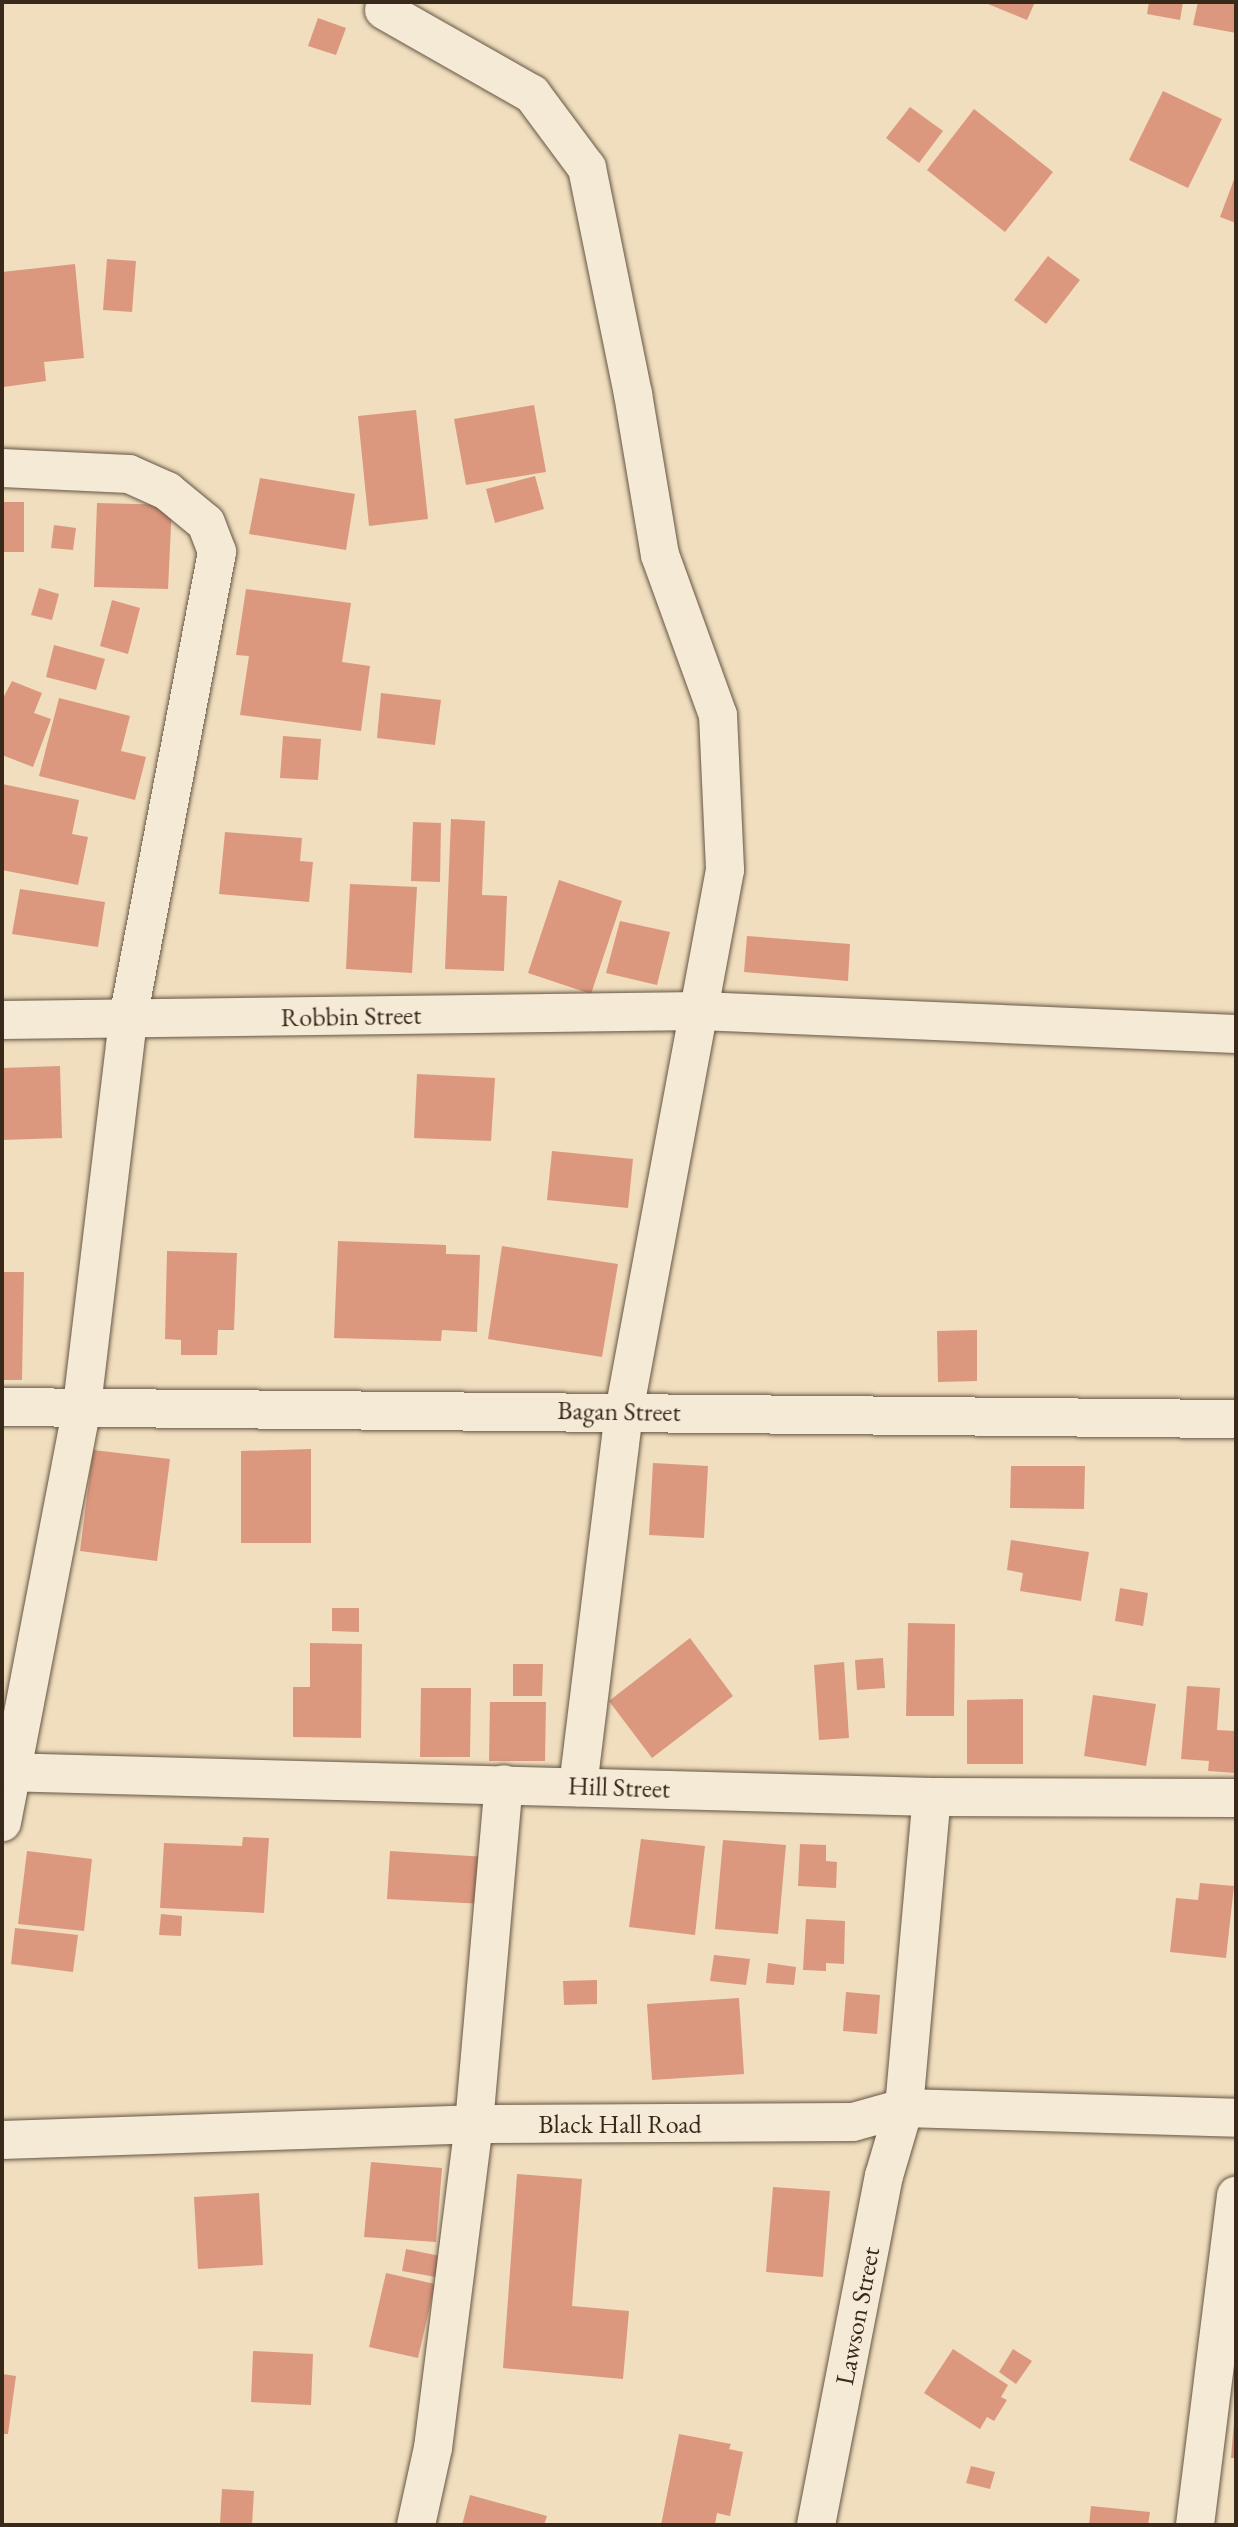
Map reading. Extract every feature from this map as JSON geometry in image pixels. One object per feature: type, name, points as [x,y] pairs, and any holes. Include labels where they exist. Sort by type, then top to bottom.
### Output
[{"type":"street","points":[[384,10],[532,94],[587,168],[633,394],[660,555],[718,715],[724,870],[624,1412],[578,1787]]},
{"type":"street","points":[[2,468],[129,474],[167,491],[206,523],[217,552],[128,1020],[82,1407],[8,1772],[2,1822]]},
{"type":"street","name":"Robbin Street","points":[[2,1020],[700,1011],[1236,1034]]},
{"type":"street","name":"Bagan Street","points":[[2,1407],[1236,1419]]},
{"type":"street","name":"Hill Street","points":[[8,1772],[932,1797],[1236,1798]]},
{"type":"street","points":[[416,2525],[433,2448],[474,2124],[505,1784]]},
{"type":"street","name":"Lawson Street","points":[[816,2525],[884,2176],[904,2108],[932,1797]]},
{"type":"street","name":"Black Hall Road","points":[[2,2140],[474,2124],[853,2122],[904,2108],[1236,2118]]},
{"type":"street","points":[[1195,2525],[1236,2196]]},
{"type":"building","points":[[983,2],[1035,2],[1027,20]]},
{"type":"building","points":[[1149,2],[1183,2],[1180,20],[1147,14]]},
{"type":"building","points":[[1198,2],[1236,2],[1236,33],[1193,25]]},
{"type":"building","points":[[318,18],[346,28],[336,55],[308,46]]},
{"type":"building","points":[[1163,91],[1222,119],[1188,188],[1129,160]]},
{"type":"building","points":[[910,107],[943,131],[919,163],[886,138]]},
{"type":"building","points":[[974,109],[1053,172],[1005,232],[927,170]]},
{"type":"building","points":[[1236,174],[1236,223],[1220,217]]},
{"type":"building","points":[[1048,256],[1080,280],[1046,324],[1014,300]]},
{"type":"building","points":[[107,259],[136,261],[132,312],[103,310]]},
{"type":"building","points":[[75,264],[84,358],[44,362],[46,381],[4,387],[2,272]]},
{"type":"building","points":[[534,405],[546,472],[466,485],[454,419]]},
{"type":"building","points":[[416,410],[428,519],[369,526],[358,416]]},
{"type":"building","points":[[535,476],[544,509],[495,523],[486,489]]},
{"type":"building","points":[[260,478],[355,494],[346,550],[249,534]]},
{"type":"building","points":[[2,502],[24,502],[24,552],[2,552]]},
{"type":"building","points":[[97,503],[172,505],[168,589],[94,587]]},
{"type":"building","points":[[54,525],[76,528],[73,550],[51,548]]},
{"type":"building","points":[[39,588],[59,594],[52,620],[31,615]]},
{"type":"building","points":[[246,589],[351,603],[342,662],[370,666],[361,731],[240,715],[249,656],[236,655]]},
{"type":"building","points":[[112,600],[140,608],[128,654],[100,646]]},
{"type":"building","points":[[54,645],[105,659],[96,690],[46,677]]},
{"type":"building","points":[[12,681],[42,693],[34,713],[51,719],[33,767],[2,755],[2,700]]},
{"type":"building","points":[[381,693],[441,700],[435,745],[377,738]]},
{"type":"building","points":[[59,698],[130,716],[121,751],[146,757],[135,800],[39,776]]},
{"type":"building","points":[[283,736],[321,739],[318,780],[280,778]]},
{"type":"building","points":[[2,784],[79,800],[72,834],[88,837],[78,885],[2,870]]},
{"type":"building","points":[[451,819],[485,821],[482,895],[507,896],[504,971],[445,969]]},
{"type":"building","points":[[413,822],[441,823],[440,882],[411,881]]},
{"type":"building","points":[[225,832],[302,838],[300,861],[313,862],[309,902],[219,894]]},
{"type":"building","points":[[559,880],[622,901],[591,994],[528,973]]},
{"type":"building","points":[[350,884],[417,887],[412,973],[346,969]]},
{"type":"building","points":[[20,889],[105,902],[98,947],[12,934]]},
{"type":"building","points":[[620,921],[670,932],[657,985],[606,973]]},
{"type":"building","points":[[747,936],[850,944],[848,981],[744,972]]},
{"type":"building","points":[[60,1066],[62,1138],[2,1140],[2,1068]]},
{"type":"building","points":[[417,1074],[495,1078],[491,1141],[414,1138]]},
{"type":"building","points":[[552,1151],[633,1159],[628,1208],[547,1200]]},
{"type":"building","points":[[338,1241],[446,1245],[446,1254],[480,1255],[477,1332],[442,1330],[441,1341],[334,1338]]},
{"type":"building","points":[[502,1246],[618,1264],[602,1357],[488,1339]]},
{"type":"building","points":[[167,1251],[237,1253],[234,1330],[218,1330],[217,1355],[181,1355],[181,1340],[165,1339]]},
{"type":"building","points":[[2,1272],[24,1272],[22,1380],[2,1380]]},
{"type":"building","points":[[977,1330],[977,1381],[938,1382],[937,1331]]},
{"type":"building","points":[[311,1449],[311,1543],[241,1543],[241,1451]]},
{"type":"building","points":[[93,1450],[170,1459],[157,1561],[80,1551]]},
{"type":"building","points":[[653,1463],[708,1466],[704,1538],[649,1535]]},
{"type":"building","points":[[1011,1466],[1085,1466],[1084,1509],[1010,1508]]},
{"type":"building","points":[[1011,1540],[1089,1552],[1081,1601],[1020,1591],[1023,1573],[1007,1570]]},
{"type":"building","points":[[1120,1588],[1148,1593],[1143,1626],[1115,1621]]},
{"type":"building","points":[[332,1608],[359,1608],[359,1632],[332,1631]]},
{"type":"building","points":[[908,1623],[955,1624],[954,1716],[906,1716]]},
{"type":"building","points":[[690,1638],[733,1696],[652,1758],[609,1701]]},
{"type":"building","points":[[310,1643],[362,1644],[361,1738],[293,1737],[293,1687],[310,1687]]},
{"type":"building","points":[[883,1658],[885,1688],[857,1690],[855,1660]]},
{"type":"building","points":[[844,1662],[849,1738],[819,1740],[814,1665]]},
{"type":"building","points":[[513,1664],[543,1664],[542,1696],[513,1696]]},
{"type":"building","points":[[1187,1686],[1220,1688],[1217,1730],[1236,1731],[1236,1773],[1208,1771],[1209,1761],[1181,1759]]},
{"type":"building","points":[[421,1688],[471,1688],[470,1757],[420,1757]]},
{"type":"building","points":[[1093,1695],[1156,1704],[1146,1766],[1084,1756]]},
{"type":"building","points":[[1023,1699],[1023,1764],[967,1764],[967,1700]]},
{"type":"building","points":[[490,1702],[546,1702],[545,1761],[489,1761]]},
{"type":"building","points":[[243,1837],[269,1838],[264,1913],[160,1908],[164,1843],[242,1846]]},
{"type":"building","points":[[641,1839],[705,1846],[695,1935],[629,1927]]},
{"type":"building","points":[[723,1840],[786,1845],[778,1934],[715,1929]]},
{"type":"building","points":[[800,1844],[826,1845],[826,1861],[837,1862],[836,1888],[798,1886]]},
{"type":"building","points":[[27,1851],[92,1859],[84,1931],[18,1924]]},
{"type":"building","points":[[390,1851],[487,1857],[484,1904],[387,1899]]},
{"type":"building","points":[[1200,1883],[1234,1886],[1226,1958],[1170,1952],[1176,1898],[1198,1900]]},
{"type":"building","points":[[161,1914],[182,1916],[181,1936],[159,1935]]},
{"type":"building","points":[[806,1919],[845,1921],[844,1964],[826,1963],[826,1971],[803,1970]]},
{"type":"building","points":[[15,1928],[78,1935],[73,1972],[11,1964]]},
{"type":"building","points":[[714,1955],[750,1959],[746,1985],[710,1981]]},
{"type":"building","points":[[768,1963],[796,1967],[794,1985],[766,1983]]},
{"type":"building","points":[[597,1980],[597,2004],[564,2005],[563,1981]]},
{"type":"building","points":[[846,1992],[880,1995],[877,2034],[843,2031]]},
{"type":"building","points":[[739,1998],[744,2074],[652,2080],[647,2004]]},
{"type":"building","points":[[371,2162],[442,2168],[436,2242],[364,2237]]},
{"type":"building","points":[[517,2174],[582,2179],[572,2306],[629,2311],[623,2379],[503,2368]]},
{"type":"building","points":[[773,2187],[830,2191],[823,2277],[766,2272]]},
{"type":"building","points":[[259,2193],[263,2265],[198,2269],[194,2197]]},
{"type":"building","points":[[406,2249],[440,2256],[436,2277],[402,2271]]},
{"type":"building","points":[[386,2273],[435,2284],[418,2358],[369,2347]]},
{"type":"building","points":[[953,2349],[1008,2385],[1001,2397],[1007,2400],[994,2421],[987,2417],[980,2429],[924,2393]]},
{"type":"building","points":[[1013,2349],[1032,2361],[1016,2384],[999,2372]]},
{"type":"building","points":[[253,2351],[313,2354],[311,2405],[251,2402]]},
{"type":"building","points":[[2,2374],[16,2376],[8,2434],[2,2434]]},
{"type":"building","points":[[1234,2421],[1236,2458],[1231,2458]]},
{"type":"building","points":[[679,2434],[731,2444],[729,2449],[743,2452],[730,2516],[717,2513],[715,2525],[661,2525]]},
{"type":"building","points":[[971,2466],[995,2472],[990,2489],[966,2483]]},
{"type":"building","points":[[222,2489],[254,2491],[252,2525],[220,2524]]},
{"type":"building","points":[[470,2495],[547,2516],[544,2525],[462,2525]]},
{"type":"building","points":[[1091,2506],[1150,2512],[1148,2525],[1089,2525]]}]
